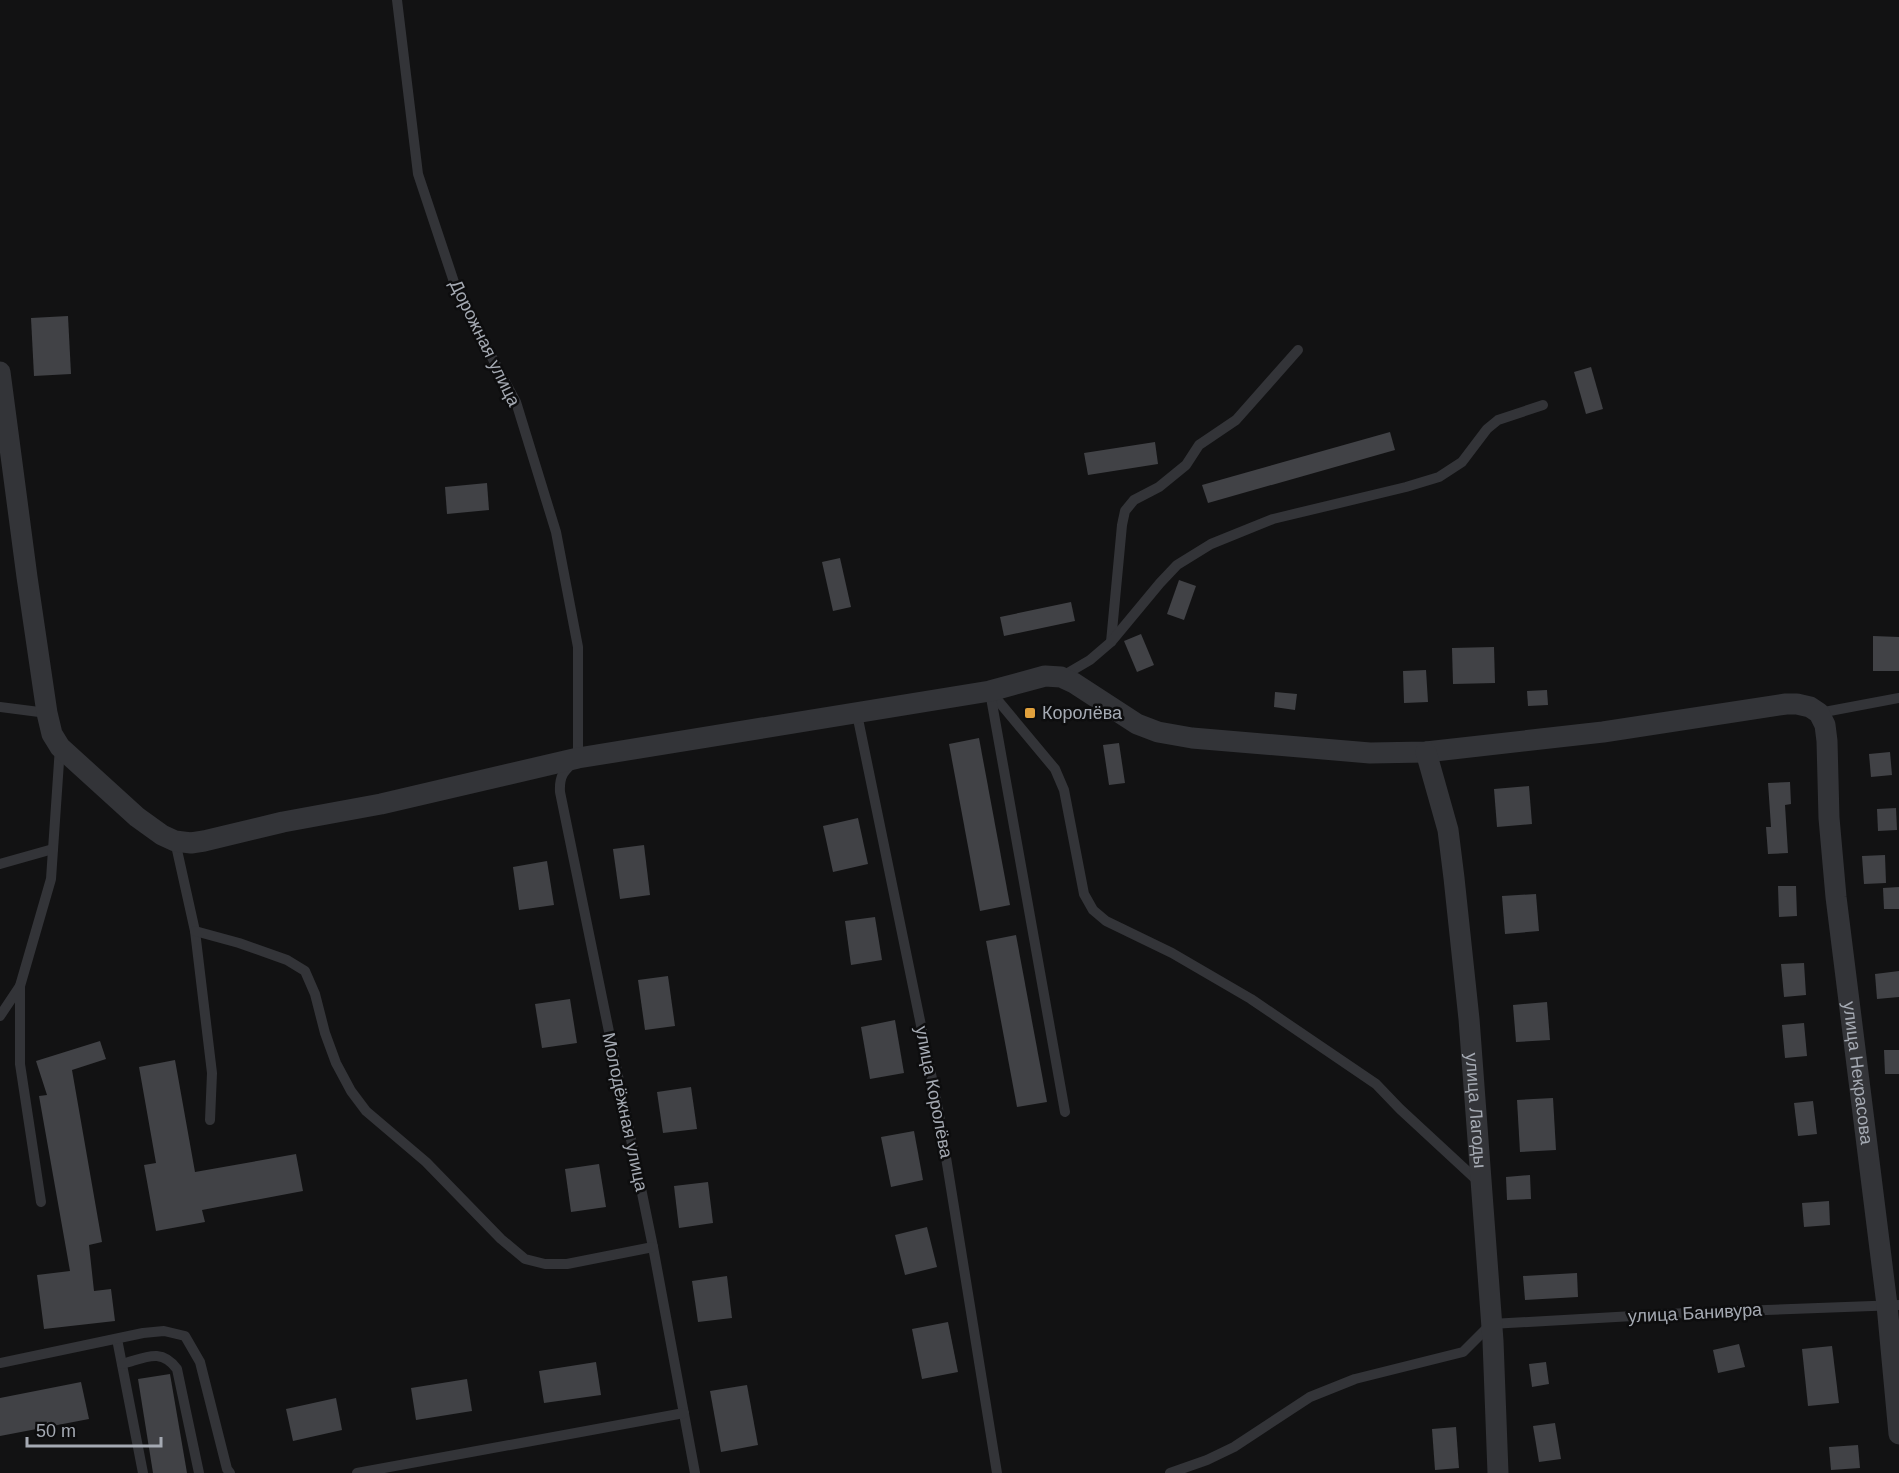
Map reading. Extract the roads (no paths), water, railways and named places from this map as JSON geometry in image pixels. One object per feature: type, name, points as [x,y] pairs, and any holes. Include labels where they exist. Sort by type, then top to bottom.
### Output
[{"type":"street","points":[[0,372],[27,577],[52,734],[60,747],[137,817],[176,842],[204,841],[283,822],[381,804],[578,758],[990,692],[1045,676],[1061,677],[1074,683],[1137,724],[1158,732],[1192,738],[1370,753],[1426,752],[1603,732],[1786,704],[1810,707],[1819,713]]},
{"type":"street","name":"улица Некрасова","points":[[1819,713],[1825,725],[1827,741],[1836,897],[1893,1305],[1899,1434]]},
{"type":"street","name":"улица Лагоды","points":[[1426,752],[1448,830],[1469,1019],[1491,1324],[1498,1473]]},
{"type":"lane","name":"Дорожная улица","points":[[397,0],[418,174],[458,294],[516,402],[556,532],[578,647],[578,758]]},
{"type":"lane","points":[[1111,642],[1125,511],[1134,500],[1159,487],[1186,465],[1199,445],[1236,420],[1298,350]]},
{"type":"lane","points":[[1061,677],[1090,660],[1111,642],[1177,565],[1211,544],[1273,519],[1440,477],[1462,462],[1487,429],[1498,420],[1543,405]]},
{"type":"lane","points":[[990,692],[1065,1112]]},
{"type":"lane","points":[[990,692],[1055,769],[1064,790],[1084,894],[1093,910],[1107,921],[1172,953],[1251,999],[1376,1084],[1480,1183]]},
{"type":"lane","points":[[1819,713],[1899,698]]},
{"type":"lane","points":[[0,707],[47,713]]},
{"type":"lane","name":"улица Королёва","points":[[857,714],[938,1108],[997,1473]]},
{"type":"lane","points":[[41,1202],[20,1064],[20,986],[51,879],[60,747]]},
{"type":"lane","name":"Молодёжная улица","points":[[578,758],[563,772],[559,781],[560,792],[653,1247],[695,1473]]},
{"type":"lane","points":[[176,842],[195,932],[212,1073],[210,1120]]},
{"type":"lane","points":[[0,864],[53,849]]},
{"type":"lane","points":[[195,932],[239,943],[287,960],[304,971],[315,994],[336,1063],[351,1091],[366,1110],[426,1162],[501,1239],[525,1259],[545,1264],[567,1264],[653,1247]]},
{"type":"lane","points":[[0,1016],[20,986]]},
{"type":"lane","name":"улица Банивура","points":[[1491,1324],[1893,1305]]},
{"type":"lane","points":[[1170,1473],[1207,1460],[1234,1447],[1310,1397],[1355,1379],[1463,1352],[1491,1324]]},
{"type":"lane","points":[[0,1363],[164,1331],[185,1336],[200,1362],[227,1469],[230,1473]]},
{"type":"lane","points":[[117,1339],[143,1473]]},
{"type":"lane","points":[[122,1364],[160,1355],[170,1358],[177,1369],[199,1473]]},
{"type":"lane","points":[[357,1473],[684,1413]]},
{"type":"place","name":"Королёва","points":[[1030,713]]}]
